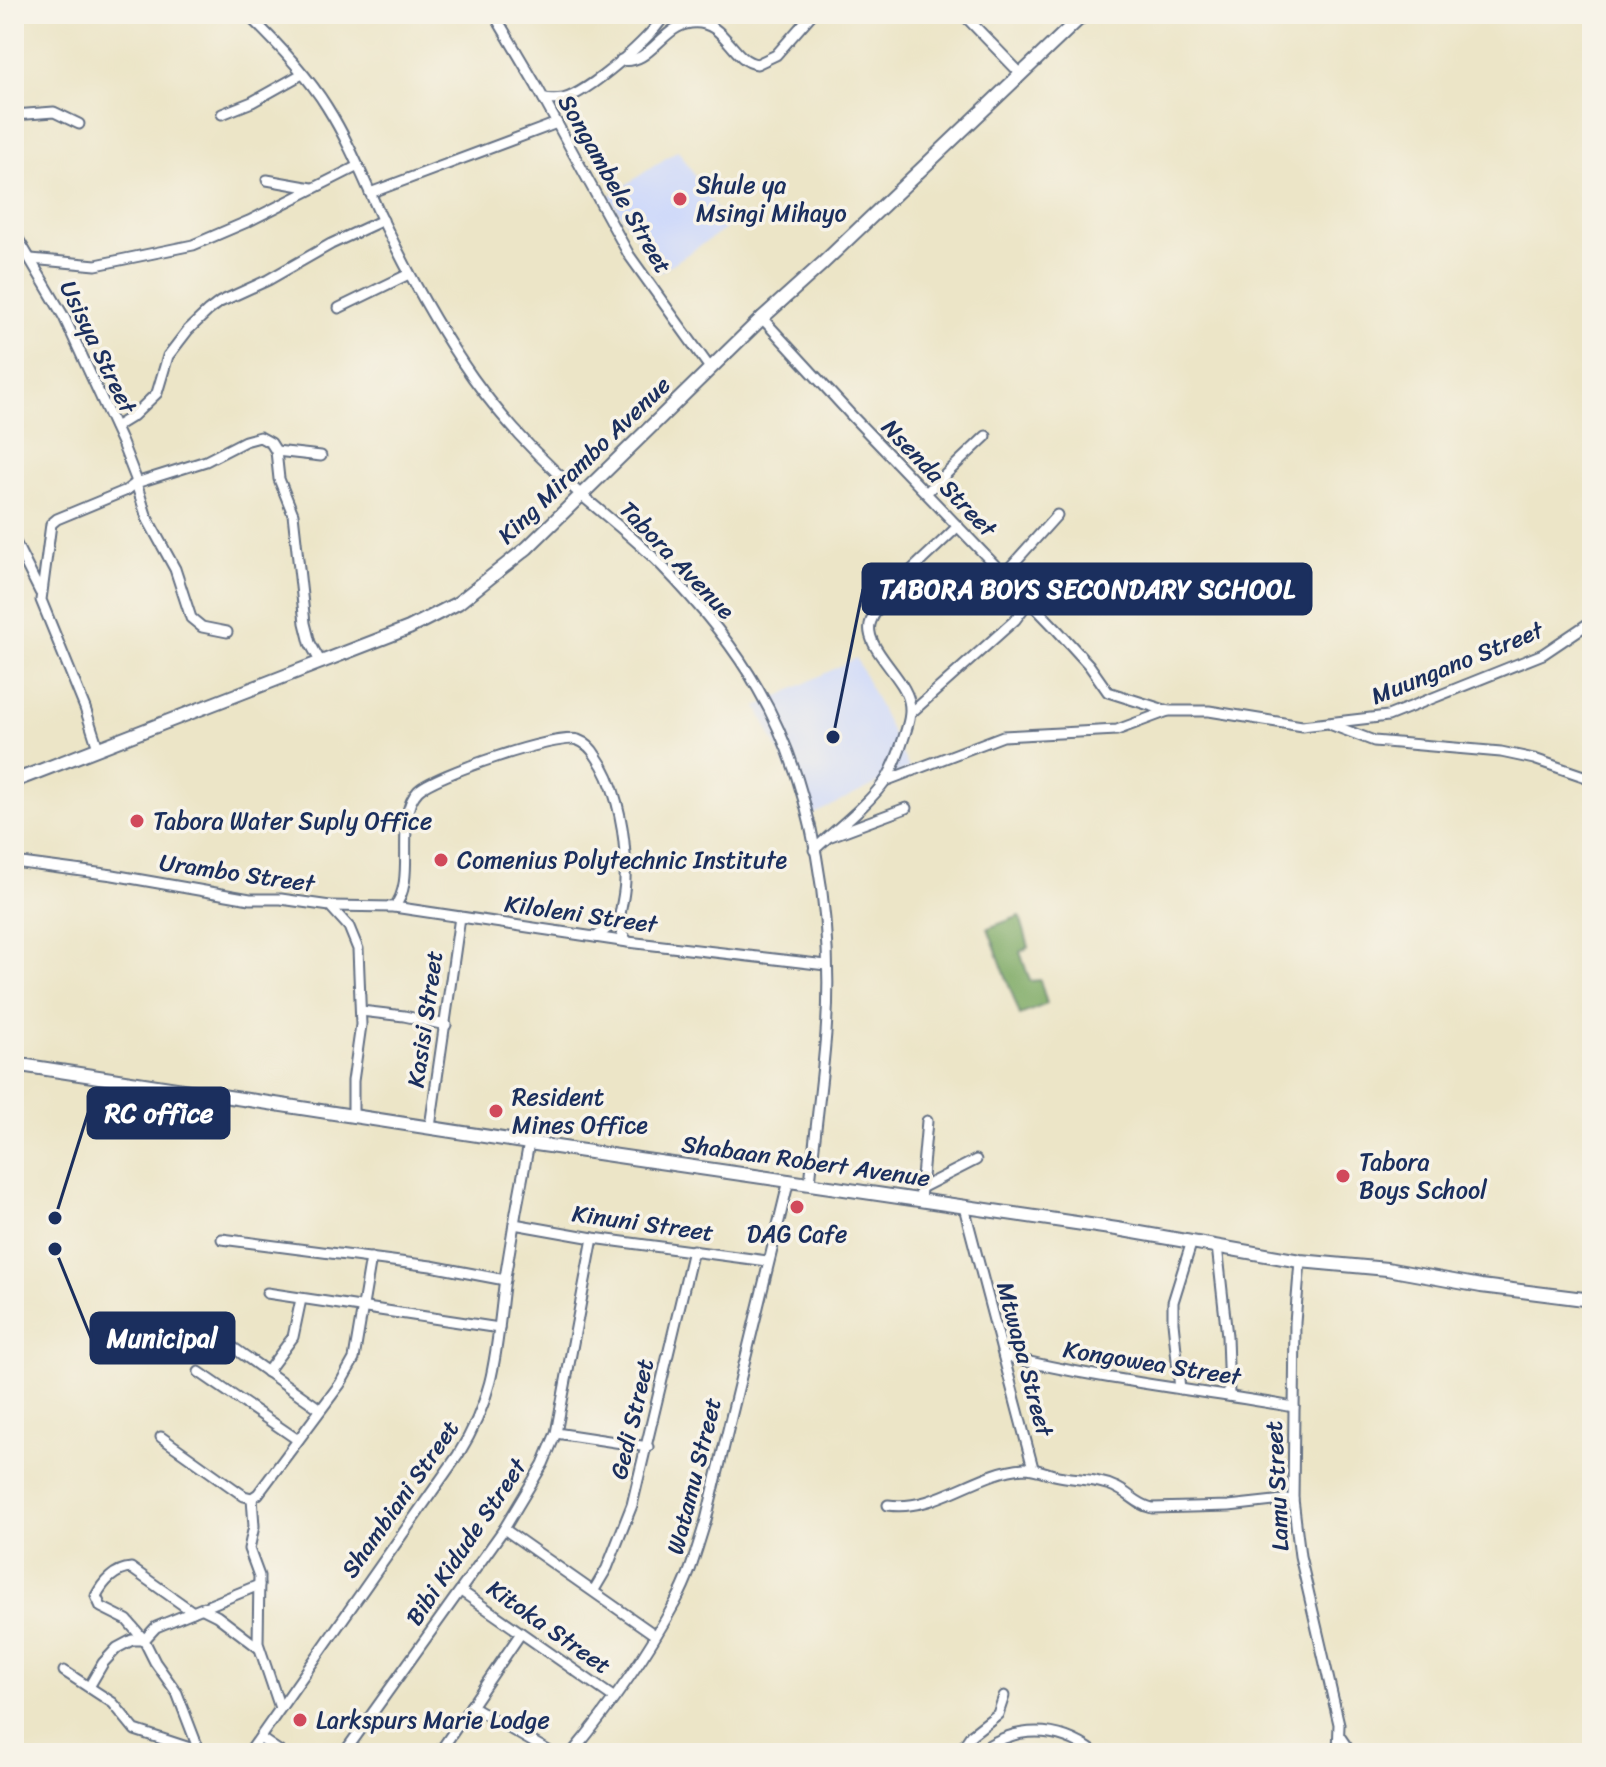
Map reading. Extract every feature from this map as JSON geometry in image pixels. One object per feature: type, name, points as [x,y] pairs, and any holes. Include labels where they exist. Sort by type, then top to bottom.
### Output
[{"type":"street","name":"Tabora Avenue","points":[[247,14],[326,105],[409,274],[454,350],[489,399],[524,439],[581,494],[632,536],[702,610],[746,668],[777,726],[792,761],[814,850],[822,907],[826,1033],[810,1183]]},
{"type":"street","name":"Songambele Street","points":[[494,14],[629,255],[710,368]]},
{"type":"street","points":[[370,193],[555,120],[568,97],[621,60],[651,33],[665,14]]},
{"type":"street","points":[[621,60],[636,60],[671,32],[693,23],[713,27],[732,43],[744,60],[757,64],[776,55],[812,14]]},
{"type":"street","points":[[963,14],[1020,73]]},
{"type":"street","name":"King Mirambo Avenue","points":[[14,781],[384,638],[447,610],[479,589],[1084,14]]},
{"type":"street","points":[[222,114],[252,102],[302,74]]},
{"type":"street","points":[[544,99],[568,97]]},
{"type":"street","points":[[14,115],[54,112],[79,124]]},
{"type":"street","points":[[31,259],[96,265],[193,245],[249,221],[358,166]]},
{"type":"street","points":[[267,180],[312,188]]},
{"type":"street","points":[[115,427],[133,416],[157,393],[168,356],[208,311],[331,244],[383,220]]},
{"type":"street","name":"Usisya Street","points":[[14,232],[64,317],[115,427],[135,474],[147,518],[175,569],[191,618],[202,627],[227,632]]},
{"type":"street","points":[[339,308],[409,274]]},
{"type":"street","name":"Nsenda Street","points":[[762,318],[1089,665],[1108,692],[1168,711]]},
{"type":"street","points":[[927,492],[986,436]]},
{"type":"street","points":[[40,592],[51,524],[57,519],[110,498],[136,483],[206,461],[253,438],[266,438],[276,451],[279,479],[294,522],[305,623],[310,643],[320,661]]},
{"type":"street","points":[[276,451],[321,456]]},
{"type":"street","points":[[1004,574],[1057,515]]},
{"type":"street","points":[[958,526],[887,596],[871,621],[871,640],[905,689],[911,713],[1015,620],[1029,601]]},
{"type":"street","points":[[14,540],[40,592],[43,607],[85,708],[98,748]]},
{"type":"street","name":"Muungano Street","points":[[885,781],[1003,736],[1117,730],[1168,711],[1209,711],[1294,726],[1331,725],[1398,713],[1543,654],[1592,621]]},
{"type":"street","name":"Muungano Street","points":[[814,850],[885,781],[899,753],[911,713]]},
{"type":"street","name":"Muungano Street","points":[[1331,725],[1374,741],[1501,752],[1534,759],[1592,779]]},
{"type":"street","points":[[394,907],[405,890],[410,811],[419,790],[445,776],[509,753],[551,740],[578,740],[589,746],[598,758],[618,814],[625,873],[618,920],[628,942]]},
{"type":"street","points":[[828,837],[906,808]]},
{"type":"street","name":"Urambo Street","points":[[14,862],[113,875],[250,899],[281,899],[330,906],[349,927],[358,949],[361,1011],[353,1081],[353,1117]]},
{"type":"street","points":[[405,890],[415,910]]},
{"type":"street","name":"Kiloleni Street","points":[[330,906],[394,907],[628,942],[826,965]]},
{"type":"street","name":"Kasisi Street","points":[[430,1127],[460,917]]},
{"type":"street","points":[[596,937],[618,920]]},
{"type":"street","points":[[361,1011],[446,1025]]},
{"type":"street","name":"Shabaan Robert Avenue","points":[[14,1064],[529,1143],[810,1183],[921,1194],[964,1207],[1192,1241],[1300,1261],[1387,1269],[1481,1286],[1592,1300]]},
{"type":"street","points":[[921,1194],[927,1121]]},
{"type":"street","name":"Shambiani Street","points":[[249,1753],[476,1425],[492,1379],[505,1280],[529,1143]]},
{"type":"street","points":[[921,1194],[976,1160]]},
{"type":"street","name":"Watamu Street","points":[[572,1753],[655,1635],[677,1600],[691,1569],[706,1520],[789,1180]]},
{"type":"street","name":"Mtwapa Street","points":[[888,1505],[912,1506],[1005,1472],[1033,1468],[964,1207]]},
{"type":"street","name":"Kinuni Street","points":[[514,1224],[593,1238],[767,1261]]},
{"type":"street","name":"Bibi Kidude Street","points":[[344,1753],[504,1529],[543,1464],[556,1433],[593,1238]]},
{"type":"street","points":[[222,1239],[371,1258],[505,1280]]},
{"type":"street","points":[[1180,1389],[1173,1302],[1192,1241]]},
{"type":"street","points":[[1217,1246],[1227,1336],[1229,1395]]},
{"type":"street","name":"Gedi Street","points":[[594,1590],[616,1548],[632,1505],[693,1250]]},
{"type":"street","points":[[161,1437],[244,1496],[252,1498],[258,1494],[354,1359],[371,1258]]},
{"type":"street","name":"Lamu Street","points":[[1300,1261],[1295,1323],[1293,1499],[1300,1556],[1333,1693],[1340,1737],[1338,1753]]},
{"type":"street","points":[[267,1293],[499,1328]]},
{"type":"street","points":[[267,1372],[293,1337],[301,1299]]},
{"type":"street","points":[[221,1339],[320,1409]]},
{"type":"street","name":"Kongowea Street","points":[[1004,1356],[1065,1371],[1294,1407]]},
{"type":"street","points":[[199,1372],[298,1440]]},
{"type":"street","points":[[556,1433],[648,1447]]},
{"type":"street","points":[[1033,1468],[1114,1486],[1143,1506],[1152,1508],[1229,1506],[1293,1499]]},
{"type":"street","points":[[252,1498],[254,1526],[249,1549],[259,1585],[259,1648],[280,1708]]},
{"type":"street","points":[[504,1529],[655,1635]]},
{"type":"street","points":[[154,1629],[133,1626],[105,1610],[96,1599],[106,1582],[127,1568],[138,1572],[198,1610],[217,1616],[259,1648]]},
{"type":"street","points":[[89,1687],[103,1663],[117,1648],[132,1640],[144,1640],[154,1629],[259,1585]]},
{"type":"street","name":"Kitoka Street","points":[[461,1591],[613,1697]]},
{"type":"street","points":[[133,1626],[175,1688],[200,1752]]},
{"type":"street","points":[[439,1753],[521,1633]]},
{"type":"street","points":[[64,1671],[120,1709],[135,1730],[200,1752]]},
{"type":"street","points":[[959,1753],[963,1743],[998,1714],[1004,1696]]},
{"type":"street","points":[[471,1706],[552,1753]]},
{"type":"street","points":[[978,1753],[1008,1735],[1033,1733],[1060,1735],[1095,1753]]},
{"type":"street","points":[[1340,1737],[1351,1753]]},
{"type":"street","points":[[260,1738],[282,1753]]},
{"type":"shaded area","points":[[678,150],[728,227],[659,273],[609,196]]},
{"type":"shaded area","points":[[856,658],[909,768],[810,816],[757,707]]},
{"type":"green space","points":[[1020,916],[1029,947],[1020,952],[1030,981],[1040,980],[1047,1004],[1020,1015],[988,928]]},
{"type":"place","name":"Shule ya Msingi Mihayo","points":[[680,199]]},
{"type":"place","name":"TABORA BOYS SECONDARY SCHOOL","points":[[833,737]]},
{"type":"place","name":"Tabora Water Suply Office","points":[[137,821]]},
{"type":"place","name":"Comenius Polytechnic Institute","points":[[441,860]]},
{"type":"place","name":"Resident Mines Office","points":[[496,1111]]},
{"type":"place","name":"Tabora Boys School","points":[[1343,1176]]},
{"type":"place","name":"DAG Cafe","points":[[797,1207]]},
{"type":"place","name":"RC office","points":[[55,1218]]},
{"type":"place","name":"Municipal","points":[[55,1249]]},
{"type":"place","name":"Larkspurs Marie Lodge","points":[[300,1720]]}]
